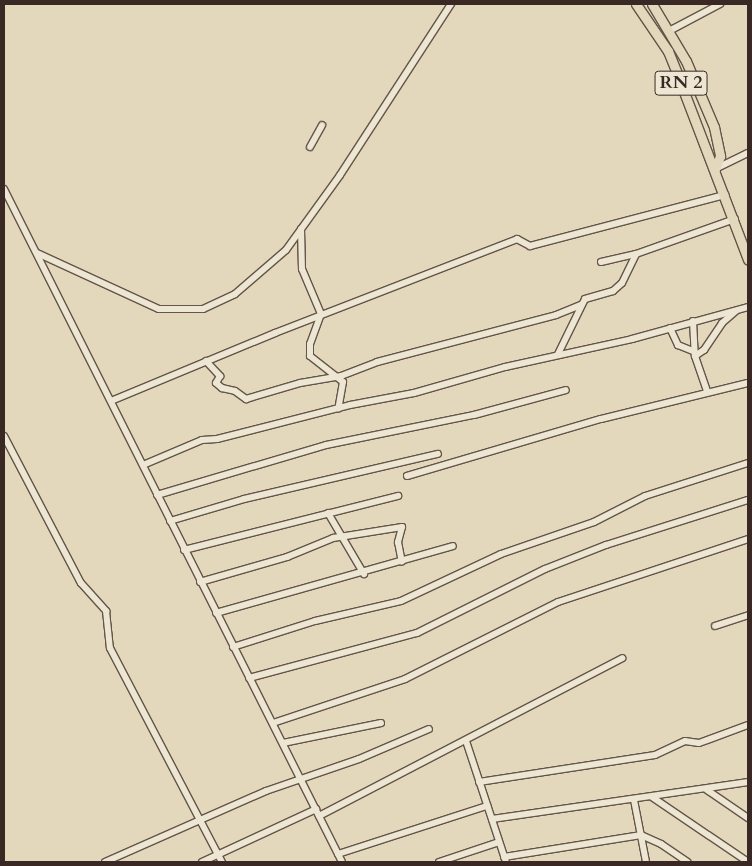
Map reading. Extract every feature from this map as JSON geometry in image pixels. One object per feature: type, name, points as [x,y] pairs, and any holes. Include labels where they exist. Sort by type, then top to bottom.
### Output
[{"type":"highway","name":"RN 2","points":[[636,4],[668,51],[726,195],[748,260]]},
{"type":"highway","name":"RN 2","points":[[652,4],[669,30],[714,127],[720,156],[715,169]]},
{"type":"street","points":[[37,253],[159,309],[203,308],[235,294],[278,259],[301,229],[450,4]]},
{"type":"street","points":[[669,30],[720,4]]},
{"type":"street","points":[[310,147],[322,126]]},
{"type":"street","points":[[715,169],[748,154]]},
{"type":"street","points":[[4,189],[342,862]]},
{"type":"street","points":[[111,401],[321,314],[516,239],[530,246],[726,195]]},
{"type":"street","points":[[601,262],[636,254],[735,220]]},
{"type":"street","points":[[301,229],[302,269],[321,314],[310,344],[310,356],[343,382],[338,409]]},
{"type":"street","points":[[558,354],[585,298],[613,291],[622,283],[636,254]]},
{"type":"street","points":[[206,361],[220,376],[216,383],[222,388],[235,391],[246,399],[300,383],[337,377],[377,362],[556,316],[581,304]]},
{"type":"street","points":[[143,465],[202,440],[217,439],[338,409],[414,393],[558,354],[670,328],[748,307]]},
{"type":"street","points":[[694,354],[704,350],[722,323],[737,310]]},
{"type":"street","points":[[693,321],[696,338],[694,354],[707,392]]},
{"type":"street","points":[[670,328],[678,344],[694,354]]},
{"type":"street","points":[[407,476],[707,392],[748,383]]},
{"type":"street","points":[[157,495],[326,445],[474,415],[566,390]]},
{"type":"street","points":[[4,436],[81,584],[106,611],[110,648],[222,862]]},
{"type":"street","points":[[170,521],[244,499],[438,454]]},
{"type":"street","points":[[233,647],[315,621],[401,601],[501,554],[594,522],[645,496],[748,463]]},
{"type":"street","points":[[184,550],[398,496]]},
{"type":"street","points":[[249,678],[417,633],[545,569],[606,546],[748,500]]},
{"type":"street","points":[[328,513],[343,535],[352,559],[364,574]]},
{"type":"street","points":[[200,582],[287,557],[343,535],[372,534],[402,528],[398,542],[402,562]]},
{"type":"street","points":[[273,723],[406,679],[558,602],[748,539]]},
{"type":"street","points":[[216,613],[364,574],[453,546]]},
{"type":"street","points":[[715,626],[748,615]]},
{"type":"street","points":[[319,816],[622,658]]},
{"type":"street","points":[[283,743],[381,723]]},
{"type":"street","points":[[479,782],[655,755],[685,741],[699,743],[748,725]]},
{"type":"street","points":[[104,862],[201,822],[266,791],[302,780],[429,729]]},
{"type":"street","points":[[466,741],[505,859],[641,835],[661,844],[688,862]]},
{"type":"street","points":[[492,819],[707,790],[748,782]]},
{"type":"street","points":[[707,790],[748,818]]},
{"type":"street","points":[[652,797],[748,862]]},
{"type":"street","points":[[634,800],[646,862]]},
{"type":"street","points":[[338,854],[487,806]]},
{"type":"street","points":[[202,862],[316,810]]},
{"type":"street","points":[[439,862],[499,842]]}]
